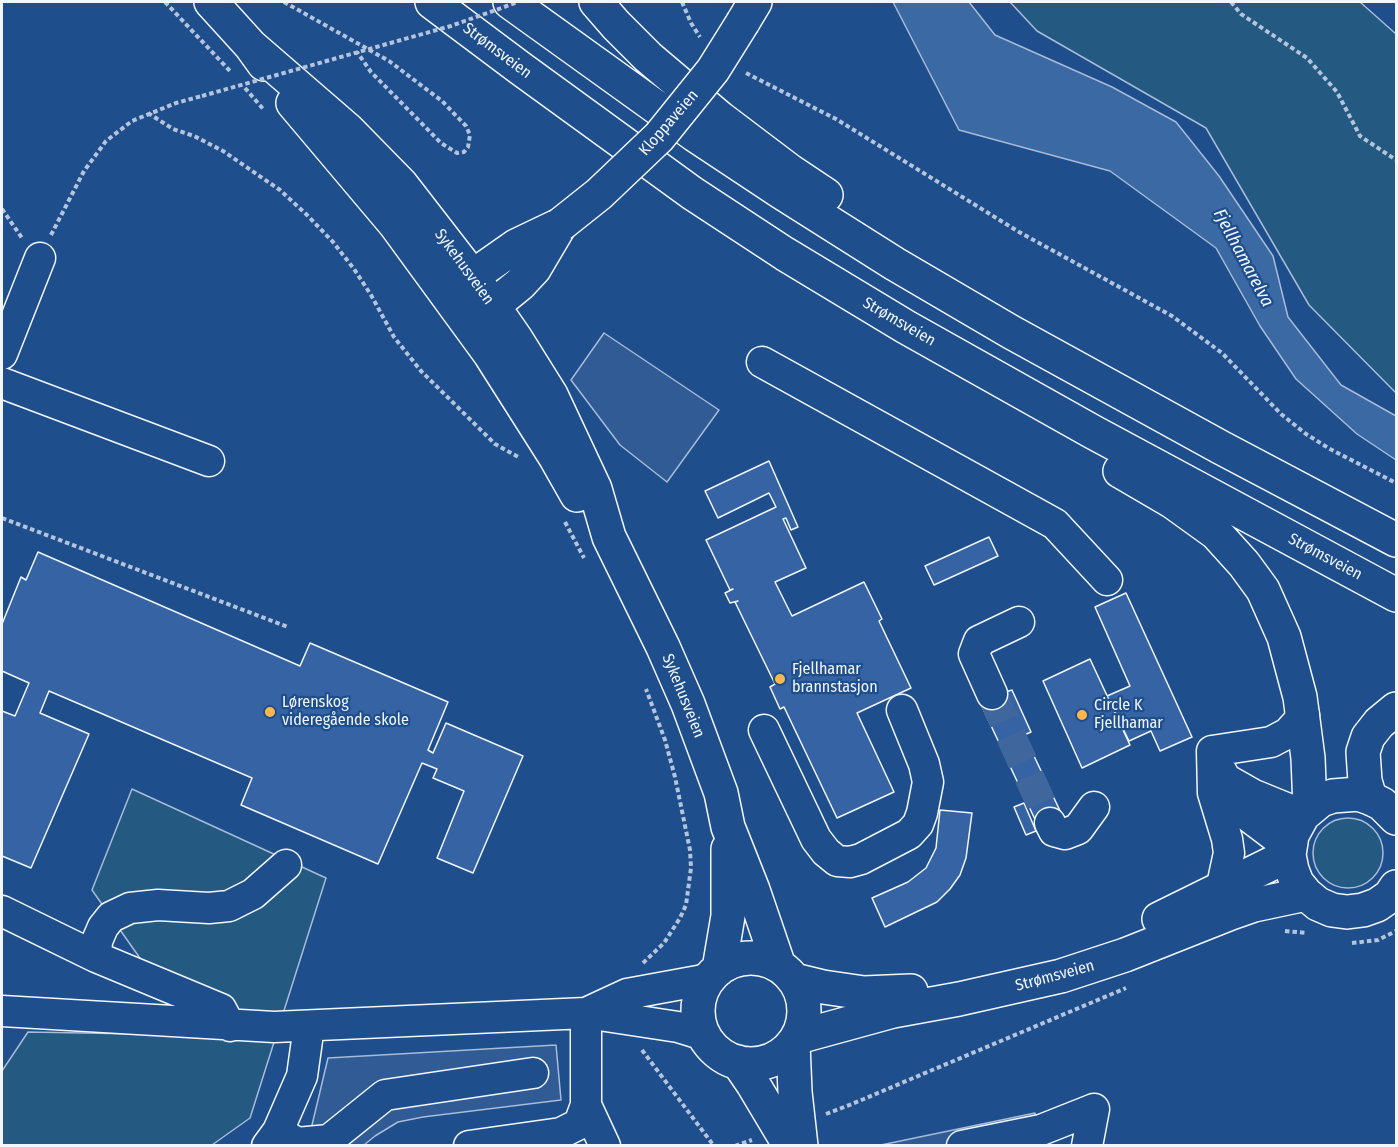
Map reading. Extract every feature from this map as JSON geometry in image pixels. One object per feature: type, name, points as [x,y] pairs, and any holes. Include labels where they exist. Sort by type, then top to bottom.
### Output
[{"type":"main road","name":"Sykehusveien","points":[[211,2],[251,46],[303,115],[395,224],[490,354],[526,409],[578,498],[609,537]]},
{"type":"main road","name":"Strømsveien","points":[[432,2],[692,193],[785,254],[906,327],[1093,432],[1396,595]]},
{"type":"main road","points":[[510,2],[695,135],[886,258],[1022,338],[1220,447],[1396,540]]},
{"type":"main road","points":[[596,2],[648,57],[720,118],[790,171],[864,220],[1342,511]]},
{"type":"main road","name":"Kloppaveien","points":[[473,277],[516,246],[560,225],[612,182],[659,137],[713,70],[749,12]]},
{"type":"main road","name":"Sykehusveien","points":[[251,46],[314,99],[402,184],[473,277],[551,395],[595,489],[609,537],[688,704],[721,794],[728,827],[786,973]]},
{"type":"main road","points":[[692,193],[916,358],[1145,485],[1216,533],[1244,564],[1263,590],[1274,612],[1291,661],[1304,716],[1308,758],[1306,811]]},
{"type":"main road","name":"Kloppaveien","points":[[461,314],[479,312],[493,306],[520,284],[534,269],[560,225]]},
{"type":"main road","points":[[461,314],[464,294],[473,277]]},
{"type":"main road","points":[[1370,798],[1365,782],[1363,752],[1368,737],[1379,723],[1396,709]]},
{"type":"main road","points":[[1396,818],[1382,804],[1358,794],[1339,795],[1321,800],[1306,811],[1296,825],[1289,851],[1297,883],[1318,904],[1332,910],[1347,912],[1377,905],[1390,896],[1396,887]]},
{"type":"main road","name":"Sykehusveien","points":[[714,974],[725,940],[729,894],[728,827]]},
{"type":"main road","name":"Strømsveien","points":[[786,973],[823,987],[864,993],[918,990],[1005,971],[1087,946],[1156,920],[1221,890],[1289,851]]},
{"type":"main road","name":"Strømsveien","points":[[795,1040],[893,1011],[1061,976],[1125,955],[1231,913],[1263,903],[1306,894]]},
{"type":"main road","points":[[742,959],[761,959],[786,973],[803,1002],[802,1026],[795,1040],[774,1059],[750,1064],[738,1062],[718,1052],[704,1035],[698,1012],[703,989],[714,974],[730,963],[742,959]]},
{"type":"main road","points":[[795,1040],[795,1092],[801,1146]]},
{"type":"main road","points":[[738,1062],[753,1084],[776,1141]]},
{"type":"street","points":[[2,354],[40,258]]},
{"type":"street","points":[[762,362],[1055,524],[1107,580]]},
{"type":"street","points":[[2,383],[209,461]]},
{"type":"street","points":[[992,694],[974,654],[979,641],[1019,622]]},
{"type":"street","points":[[764,730],[816,839],[837,861],[850,862],[861,859],[909,834],[918,824],[922,813],[928,782],[924,764],[902,710]]},
{"type":"street","points":[[1212,751],[1271,742],[1288,733],[1304,716]]},
{"type":"street","points":[[1212,751],[1244,813],[1289,851]]},
{"type":"street","points":[[1212,751],[1213,794],[1229,853],[1221,890]]},
{"type":"street","points":[[1224,778],[1254,795],[1306,811]]},
{"type":"street","points":[[1050,823],[1054,831],[1065,834],[1078,829],[1094,807]]},
{"type":"street","points":[[96,957],[97,941],[103,927],[111,918],[130,908],[158,905],[209,908],[229,906],[253,894],[286,865]]},
{"type":"street","points":[[2,911],[96,957],[221,1009],[230,1026]]},
{"type":"street","points":[[585,1013],[627,994],[714,974]]},
{"type":"street","points":[[2,1011],[230,1026],[309,1026],[585,1013],[678,1027],[704,1035]]},
{"type":"street","points":[[469,1146],[561,1133],[579,1124],[586,1105],[585,1013]]},
{"type":"street","points":[[309,1026],[302,1076],[272,1138],[297,1143],[329,1140],[385,1095],[533,1072]]},
{"type":"street","points":[[586,1105],[605,1146]]},
{"type":"street","points":[[962,1146],[1041,1130],[1094,1108],[1087,1146]]},
{"type":"path","points":[[165,2],[232,73]]},
{"type":"path","points":[[284,2],[381,56],[442,101],[466,126],[470,135],[468,147],[464,152],[457,153],[441,143],[371,72],[357,52]]},
{"type":"path","points":[[2,210],[40,258],[73,190],[90,162],[106,141],[148,114],[202,96],[483,16],[518,2]]},
{"type":"path","points":[[682,2],[691,23],[701,38]]},
{"type":"path","points":[[1231,2],[1241,14],[1307,58],[1337,93],[1360,136],[1396,160]]},
{"type":"path","points":[[738,69],[836,119],[1020,232],[1172,316],[1222,352],[1281,414],[1306,434],[1396,483]]},
{"type":"path","points":[[239,81],[268,114]]},
{"type":"path","points":[[148,114],[173,129],[194,136],[223,151],[280,190],[333,242],[371,295],[394,337],[421,371],[495,444],[526,460],[520,450]]},
{"type":"path","points":[[560,515],[584,559]]},
{"type":"path","points":[[2,518],[288,627]]},
{"type":"path","points":[[636,968],[664,943],[680,918],[686,905],[691,868],[690,850],[675,777],[665,740],[646,687]]},
{"type":"path","points":[[1348,943],[1367,943],[1396,931]]},
{"type":"path","points":[[1276,932],[1310,933]]},
{"type":"path","points":[[817,1117],[1130,986]]},
{"type":"path","points":[[639,1046],[714,1146]]},
{"type":"path","points":[[735,1146],[776,1141]]},
{"type":"shaded area","points":[[1010,2],[1360,2],[1396,34],[1396,393],[1309,305],[1206,128],[1037,31]]},
{"type":"shaded area","points":[[604,333],[719,410],[667,482],[620,445],[571,380]]},
{"type":"shaded area","points":[[132,789],[326,878],[250,1118],[212,1145],[2,1146],[2,1071],[28,1032],[194,1035],[92,890]]},
{"type":"shaded area","points":[[1348,818],[1361,821],[1373,828],[1380,840],[1383,853],[1380,866],[1373,878],[1361,885],[1348,888],[1335,885],[1323,878],[1316,866],[1313,853],[1316,840],[1323,828],[1335,821]]},
{"type":"shaded area","points":[[556,1045],[561,1100],[398,1122],[364,1145],[307,1146],[328,1058]]},
{"type":"shaded area","points":[[1035,1113],[1038,1145],[881,1145]]},
{"type":"water","name":"Fjellhamarelva","points":[[893,2],[969,2],[995,35],[1112,87],[1176,122],[1219,176],[1273,256],[1288,317],[1341,385],[1396,416],[1396,460],[1357,434],[1296,379],[1260,326],[1216,248],[1110,171],[959,130]]},
{"type":"building","points":[[769,461],[798,527],[791,530],[786,518],[783,519],[806,568],[775,582],[792,616],[864,582],[882,619],[879,621],[911,688],[857,713],[894,792],[837,818],[784,707],[780,709],[770,687],[775,684],[735,602],[738,601],[730,603],[725,593],[733,589],[730,590],[706,540],[776,507],[769,493],[718,518],[705,491]]},
{"type":"building","points":[[989,537],[998,556],[934,585],[925,566]]},
{"type":"building","name":"Lørenskog videregående skole","points":[[38,552],[300,666],[310,643],[448,702],[428,750],[433,753],[446,723],[523,756],[473,873],[437,858],[464,791],[433,778],[437,769],[422,763],[378,864],[241,805],[252,778],[49,691],[40,713],[89,734],[31,868],[2,856],[2,711],[15,716],[29,683],[2,671],[2,624],[21,577],[26,580]]},
{"type":"building","points":[[1126,593],[1192,737],[1160,751],[1151,731],[1129,741],[1107,696],[1130,686],[1095,607]]},
{"type":"building","points":[[1090,659],[1130,745],[1082,768],[1043,681]]},
{"type":"building","points":[[1012,690],[1031,732],[1024,735],[1063,817],[1039,828],[979,700]]},
{"type":"building","points":[[1024,803],[1036,831],[1026,835],[1014,807]]},
{"type":"building","points":[[940,810],[972,813],[966,858],[960,875],[937,902],[885,927],[872,898],[908,882],[926,868],[936,848]]},
{"type":"tunnel","points":[[992,694],[1050,823]]},
{"type":"place","name":"Fjellhamar brannstasjon","points":[[780,679]]},
{"type":"place","name":"Lørenskog videregående skole","points":[[270,712]]},
{"type":"place","name":"Circle K Fjellhamar","points":[[1082,715]]}]
